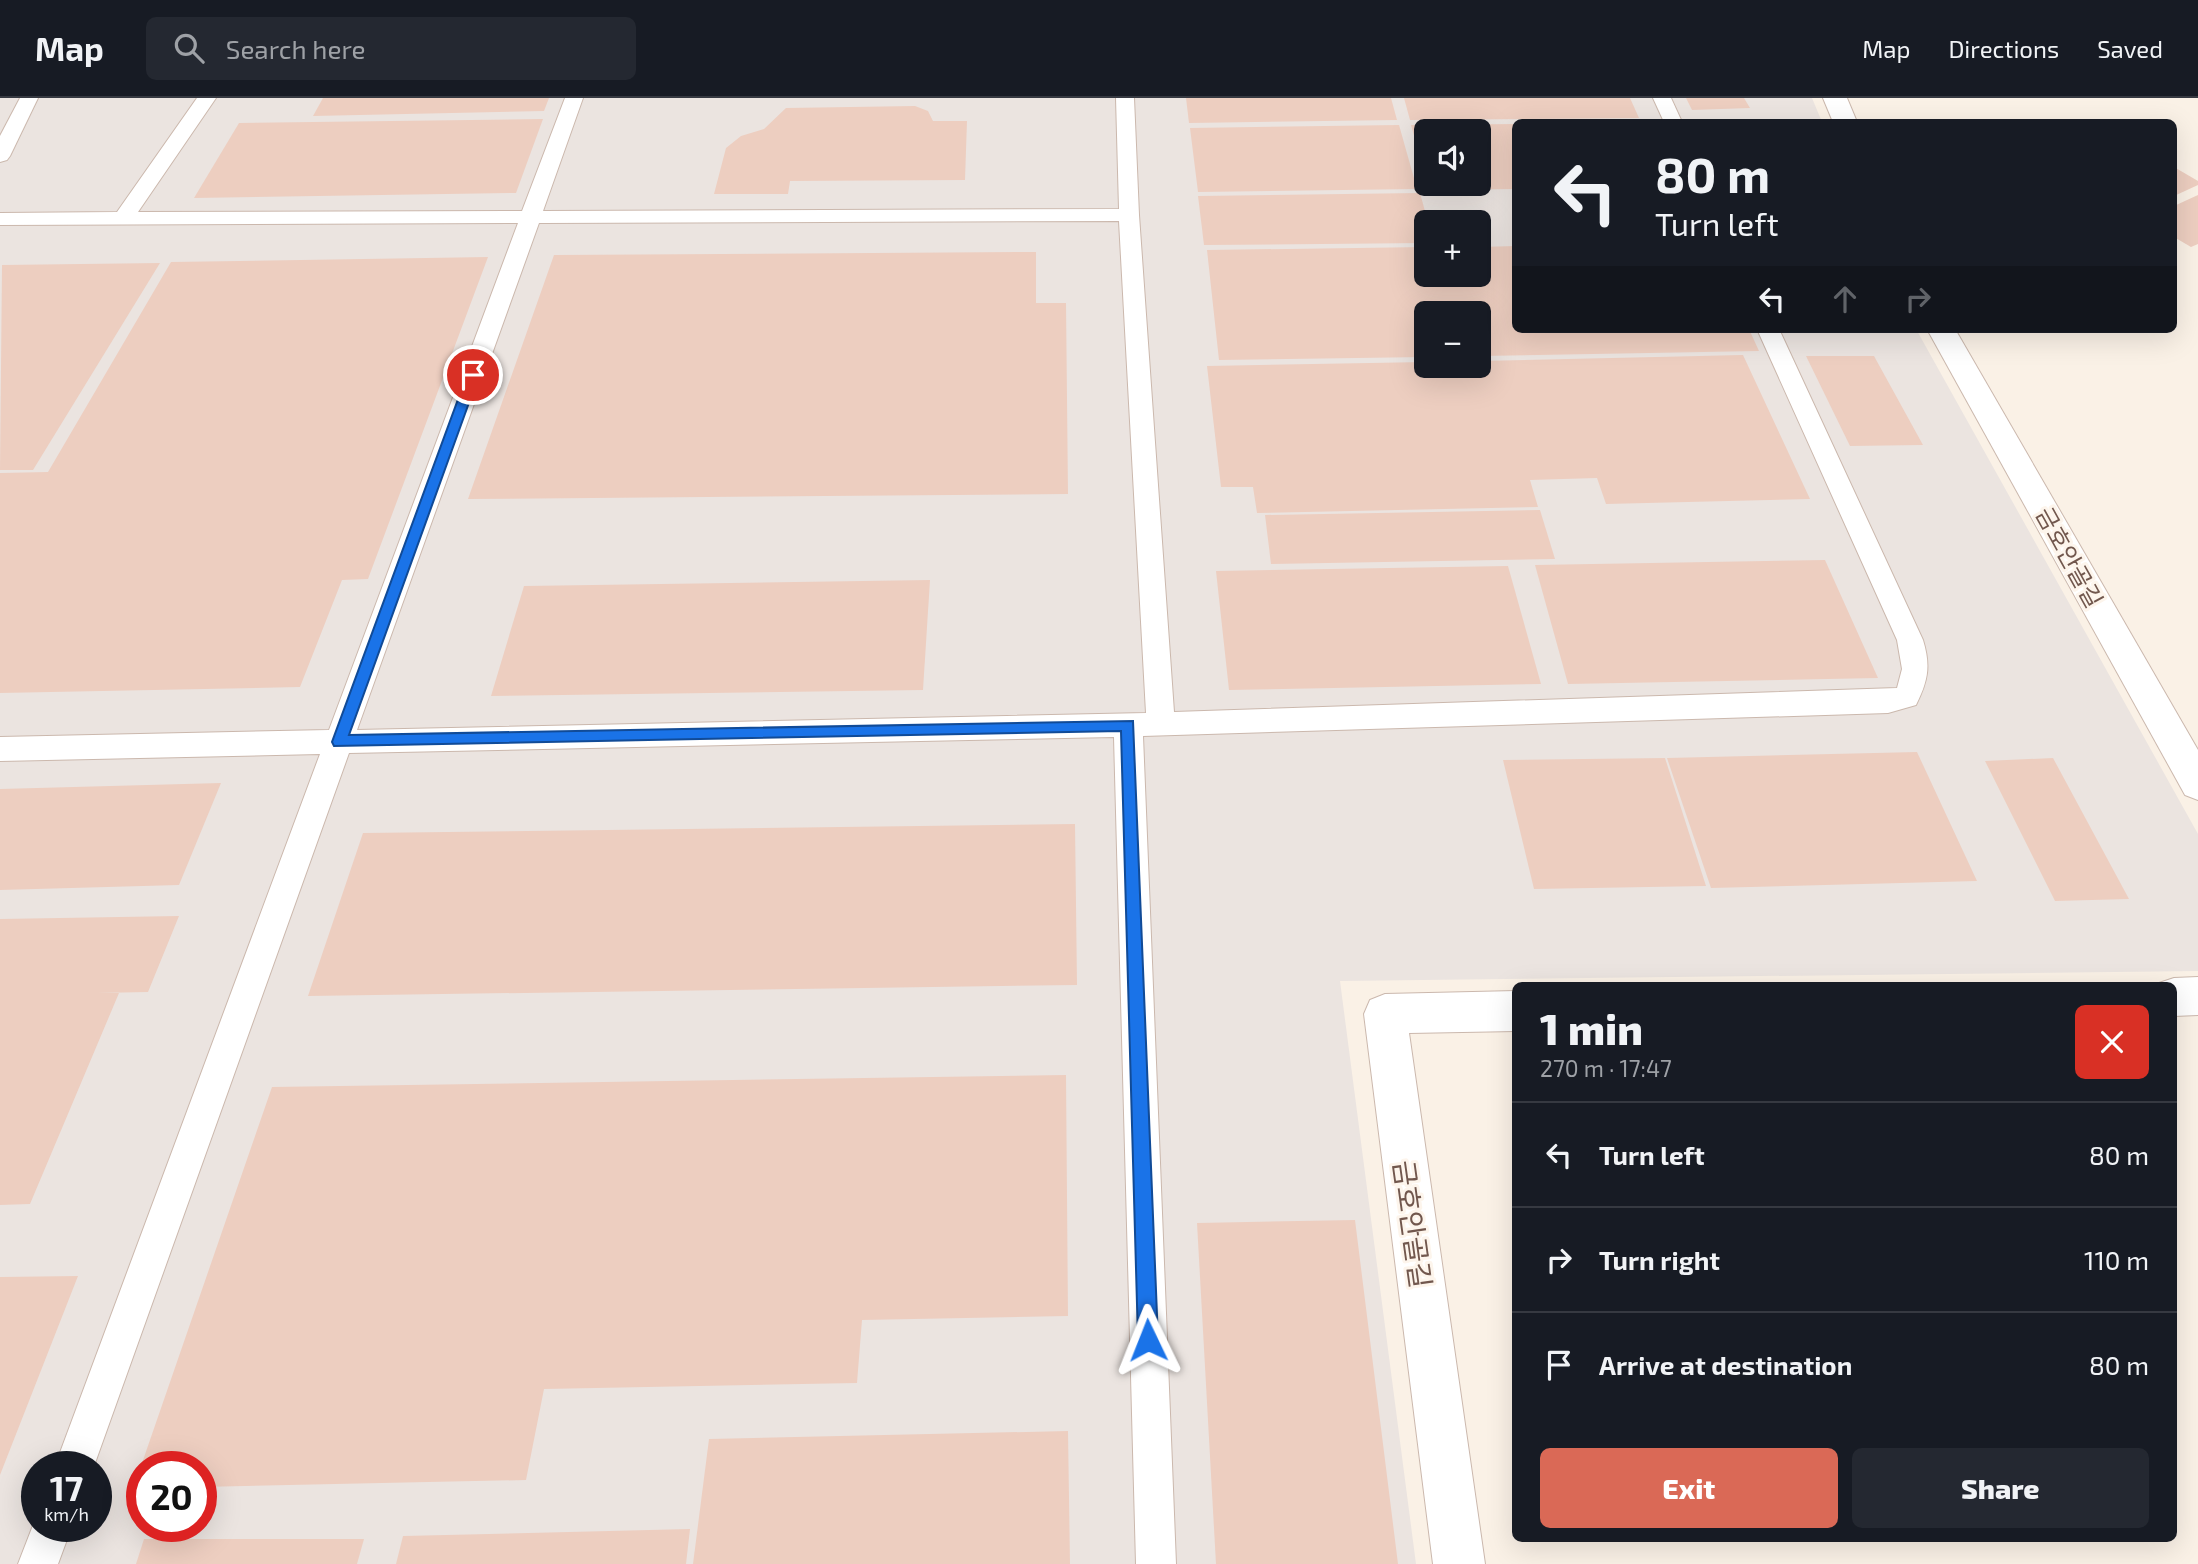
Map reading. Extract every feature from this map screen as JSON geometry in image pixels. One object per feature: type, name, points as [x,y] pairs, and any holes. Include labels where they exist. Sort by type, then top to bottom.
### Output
[{"type":"street","points":[[1835,98],[1844,119]]},
{"type":"street","name":"금호안골길","points":[[1943,333],[2198,784]]},
{"type":"street","points":[[2177,997],[2198,996]]},
{"type":"street","name":"금호안골길","points":[[1459,1564],[1385,1014],[1512,1011]]},
{"type":"lane","points":[[0,156],[29,98]]},
{"type":"lane","points":[[122,220],[207,98]]},
{"type":"lane","points":[[79,1451],[574,98]]},
{"type":"lane","points":[[1125,98],[1145,725],[1156,1564]]},
{"type":"lane","points":[[1662,98],[1672,119]]},
{"type":"lane","points":[[0,219],[1129,215]]},
{"type":"lane","points":[[0,749],[1145,725],[1874,702],[1906,697],[1915,681],[1917,663],[1910,640],[1770,333]]},
{"type":"lane","points":[[38,1564],[46,1542]]},
{"type":"shaded area","points":[[0,98],[1812,98],[1821,119],[1512,119],[1512,333],[1918,333],[2198,834],[2198,971],[1340,981],[1416,1564],[0,1564]]},
{"type":"building","points":[[323,98],[549,98],[544,111],[313,116]]},
{"type":"building","points":[[1186,98],[1391,98],[1397,120],[1189,123]]},
{"type":"building","points":[[1404,98],[1630,98],[1639,118],[1414,119],[1410,120]]},
{"type":"building","points":[[1686,98],[1744,98],[1750,108],[1692,110]]},
{"type":"building","points":[[915,106],[928,111],[933,121],[967,121],[965,180],[790,181],[788,194],[714,194],[726,148],[741,136],[764,129],[786,108]]},
{"type":"building","points":[[543,119],[516,193],[194,198],[239,123]]},
{"type":"building","points":[[1491,124],[1512,124],[1512,189],[1491,189]]},
{"type":"building","points":[[1399,125],[1414,178],[1414,189],[1198,192],[1190,128]]},
{"type":"building","points":[[2177,169],[2198,181],[2198,185],[2177,195]]},
{"type":"building","points":[[1414,193],[1414,196],[1421,196],[1425,210],[1414,210],[1414,243],[1204,245],[1198,196]]},
{"type":"building","points":[[2198,195],[2198,244],[2191,247],[2177,239],[2177,205]]},
{"type":"building","points":[[1512,246],[1512,333],[1751,333],[1759,351],[1491,356],[1491,301],[1414,301],[1414,357],[1219,360],[1207,250],[1414,247],[1414,287],[1491,287],[1491,247]]},
{"type":"building","points":[[1036,252],[1036,303],[1066,303],[1068,494],[468,499],[554,255]]},
{"type":"building","points":[[488,257],[368,579],[342,580],[300,687],[0,693],[0,473],[48,472],[171,262]]},
{"type":"building","points":[[160,263],[33,470],[0,470],[2,265]]},
{"type":"building","points":[[1743,355],[1810,499],[1606,504],[1597,478],[1530,480],[1538,507],[1257,513],[1253,487],[1221,487],[1207,366],[1414,362],[1414,378],[1491,378],[1491,361]]},
{"type":"building","points":[[1806,356],[1874,356],[1923,445],[1850,446]]},
{"type":"building","points":[[1540,510],[1555,559],[1271,564],[1265,515]]},
{"type":"building","points":[[1825,560],[1878,678],[1568,684],[1535,565]]},
{"type":"building","points":[[1508,566],[1541,684],[1229,690],[1216,571]]},
{"type":"building","points":[[930,580],[923,690],[491,696],[524,586]]},
{"type":"building","points":[[1917,752],[1977,881],[1711,888],[1667,758]]},
{"type":"building","points":[[1665,758],[1706,886],[1534,889],[1503,760]]},
{"type":"building","points":[[2053,758],[2129,899],[2055,901],[1985,761]]},
{"type":"building","points":[[221,783],[179,885],[0,890],[0,789]]},
{"type":"building","points":[[1075,824],[1077,985],[308,996],[363,833]]},
{"type":"building","points":[[179,916],[148,992],[98,993],[119,993],[30,1204],[0,1205],[0,919]]},
{"type":"building","points":[[1066,1075],[1068,1316],[862,1320],[857,1383],[544,1389],[526,1480],[217,1487],[217,1451],[146,1451],[272,1087]]},
{"type":"building","points":[[1355,1220],[1398,1564],[1216,1564],[1197,1223]]},
{"type":"building","points":[[78,1276],[0,1475],[0,1277]]},
{"type":"building","points":[[1068,1431],[1070,1564],[693,1564],[709,1439]]},
{"type":"building","points":[[690,1529],[686,1564],[396,1564],[403,1536]]},
{"type":"building","points":[[364,1539],[357,1564],[136,1564],[143,1542]]},
{"type":"route","points":[[473,375],[339,742],[1128,725],[1148,1340]]}]
